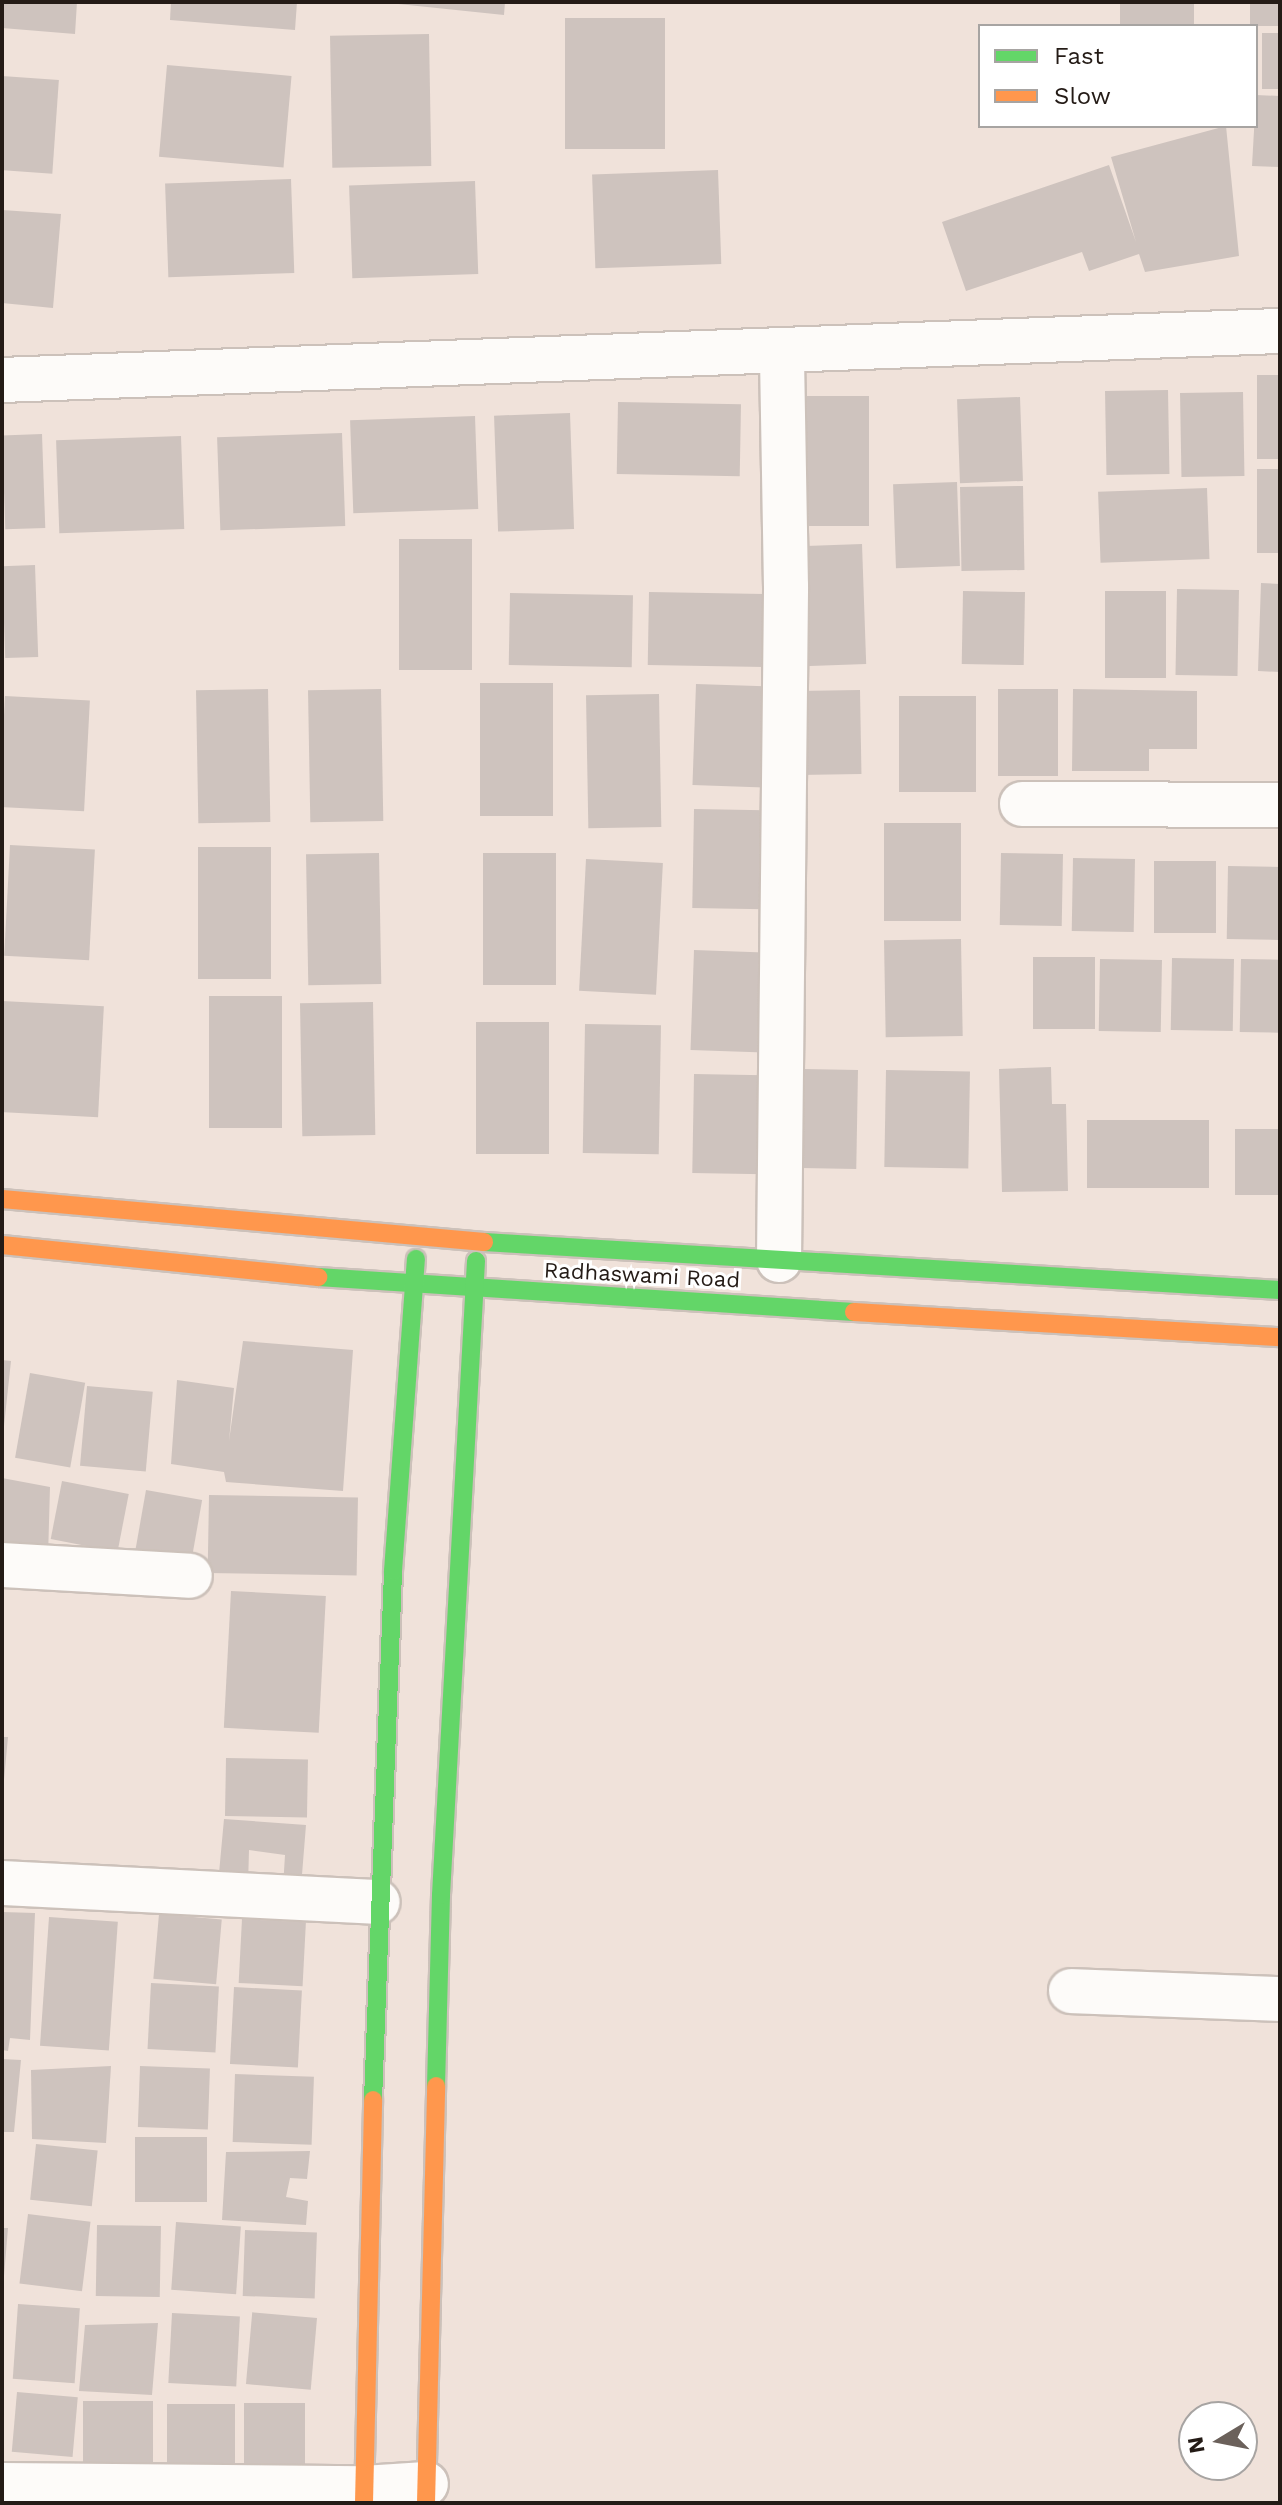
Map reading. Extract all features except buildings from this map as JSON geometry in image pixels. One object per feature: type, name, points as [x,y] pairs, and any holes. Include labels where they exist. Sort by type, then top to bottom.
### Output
[{"type":"street","points":[[2,380],[1280,331]]},
{"type":"street","points":[[779,1260],[786,603],[782,351]]},
{"type":"street","points":[[1022,804],[1280,805]]},
{"type":"street","name":"Radhaswami Road","points":[[2,1199],[418,1239],[1280,1290]]},
{"type":"street","points":[[364,2496],[378,1902],[418,1239]]},
{"type":"street","points":[[2,2485],[364,2496],[426,2493],[441,1895],[477,1243]]},
{"type":"street","name":"Radhaswami Road","points":[[2,1245],[413,1286],[1280,1337]]},
{"type":"street","points":[[2,1565],[190,1576]]},
{"type":"street","points":[[2,1883],[378,1902]]},
{"type":"street","points":[[1071,1991],[1280,1999]]},
{"type":"traffic: fast","points":[[484,1242],[1280,1290]]},
{"type":"traffic: fast","points":[[373,2100],[393,1571],[416,1259]]},
{"type":"traffic: fast","points":[[436,2086],[441,1895],[476,1261]]},
{"type":"traffic: fast","points":[[318,1277],[854,1312]]},
{"type":"traffic: slow","points":[[2,1199],[484,1242]]},
{"type":"traffic: slow","points":[[2,1245],[318,1277]]},
{"type":"traffic: slow","points":[[854,1312],[1280,1337]]},
{"type":"traffic: slow","points":[[426,2503],[436,2086]]},
{"type":"traffic: slow","points":[[364,2503],[373,2100]]}]
